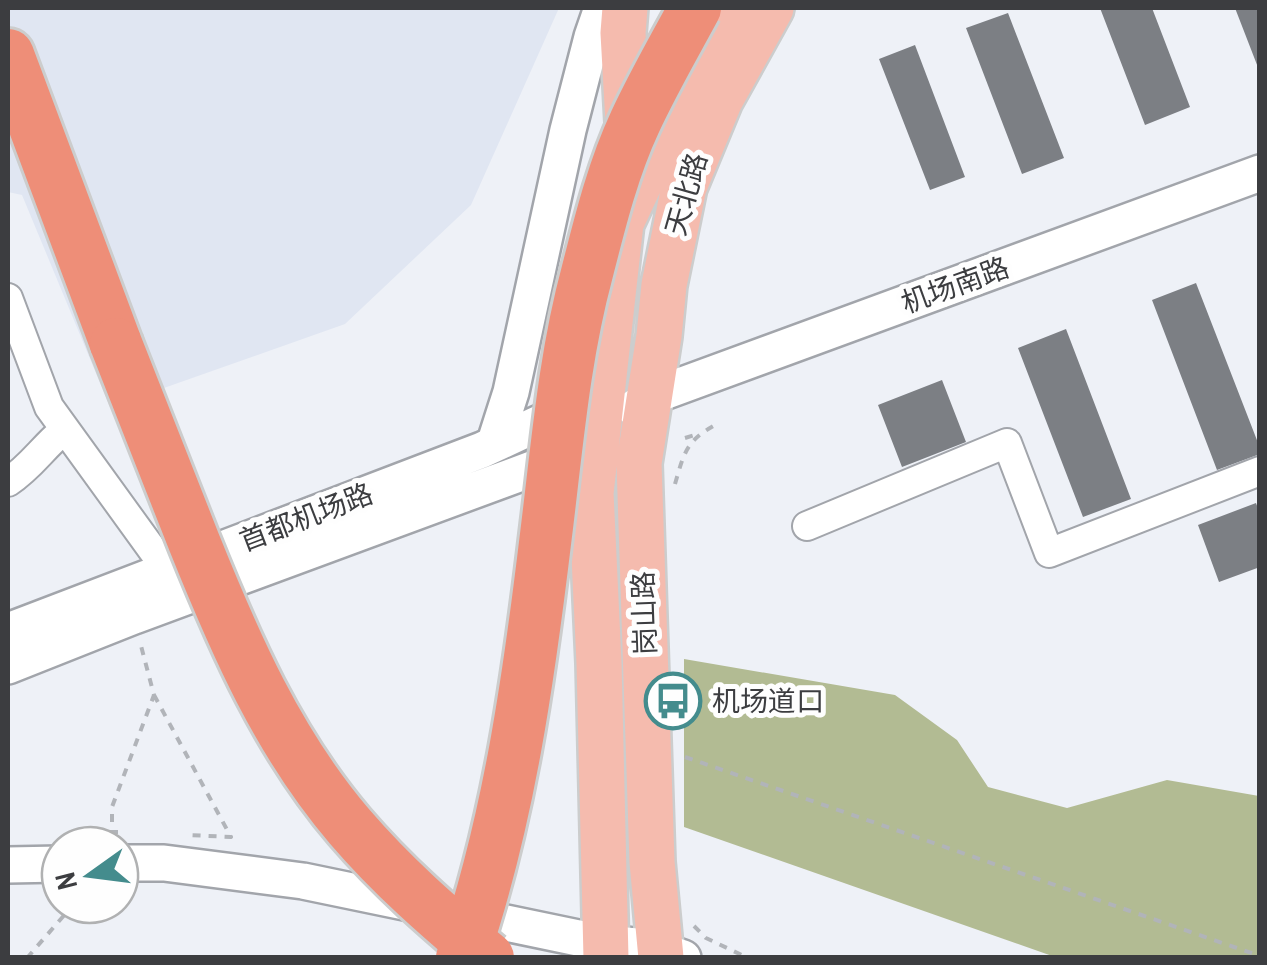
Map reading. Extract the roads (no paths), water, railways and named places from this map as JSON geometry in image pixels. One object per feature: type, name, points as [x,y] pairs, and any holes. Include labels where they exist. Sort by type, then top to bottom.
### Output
[{"type":"highway","points":[[435,958],[462,876],[489,755],[512,595],[526,454],[561,260],[610,113],[662,8]]},
{"type":"highway","points":[[462,958],[497,838],[528,678],[559,420],[586,276],[615,174],[634,124],[695,8]]},
{"type":"highway","points":[[8,55],[116,344],[247,668],[277,723],[337,810],[414,896],[488,958]]},
{"type":"main road","name":"天北路","points":[[599,414],[621,223],[631,172],[625,8]]},
{"type":"main road","name":"天北路","points":[[621,223],[662,135],[734,8]]},
{"type":"main road","name":"天北路","points":[[650,397],[664,285],[684,186],[720,100],[772,8]]},
{"type":"main road","name":"岗山路","points":[[640,954],[652,862],[638,472],[650,397]]},
{"type":"main road","name":"岗山路","points":[[599,414],[591,493],[640,954]]},
{"type":"street","points":[[495,442],[511,392],[568,130],[602,8]]},
{"type":"street","name":"机场南路","points":[[650,397],[1260,173]]},
{"type":"street","points":[[8,298],[49,407],[167,570]]},
{"type":"street","points":[[599,414],[650,397]]},
{"type":"street","name":"首都机场路","points":[[8,632],[495,442],[599,414]]},
{"type":"street","name":"首都机场路","points":[[8,666],[540,466],[599,414]]},
{"type":"street","points":[[8,482],[64,430]]},
{"type":"street","points":[[807,526],[1007,443],[1049,553],[1260,470]]},
{"type":"street","points":[[140,854],[164,863],[304,881],[640,954]]},
{"type":"street","points":[[8,866],[40,865]]},
{"type":"place","name":"机场道口","points":[[673,701]]}]
